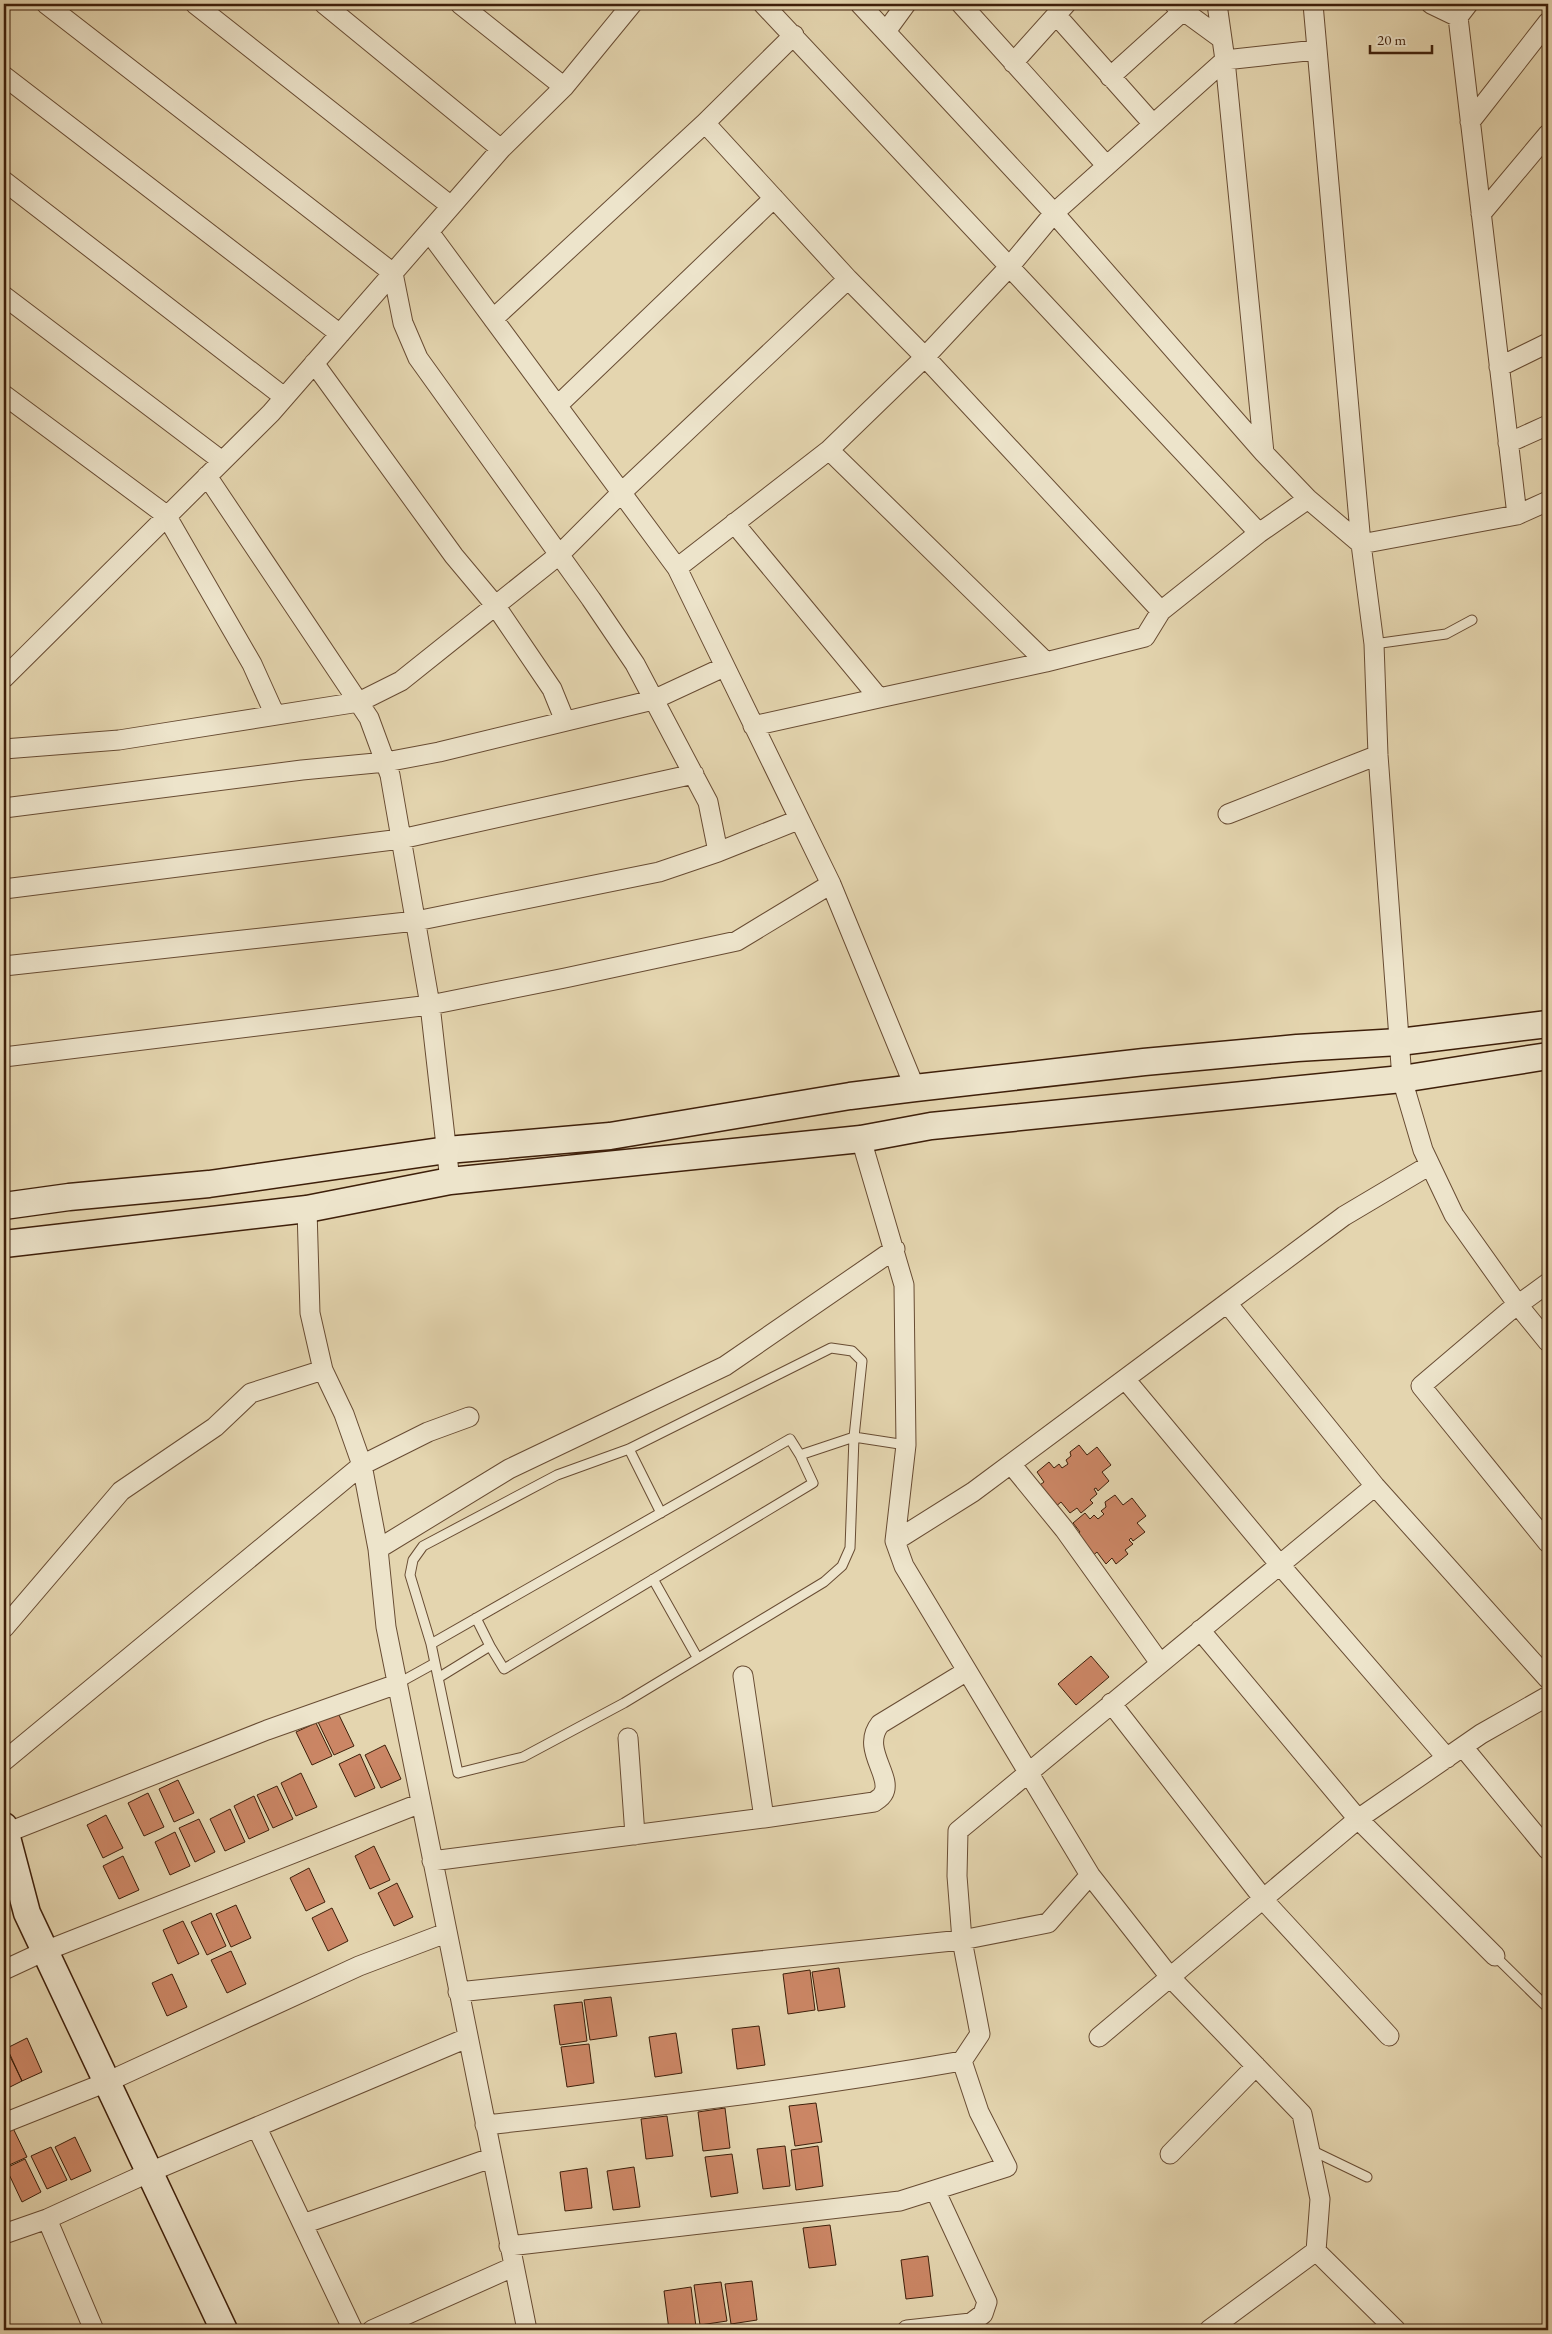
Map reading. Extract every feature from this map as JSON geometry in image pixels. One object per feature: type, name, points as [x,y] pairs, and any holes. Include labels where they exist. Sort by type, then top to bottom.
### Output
[{"type":"street","points":[[46,4],[393,273],[403,323],[418,358],[560,554],[635,664],[708,802],[718,852]]},
{"type":"street","points":[[195,4],[451,206]]},
{"type":"street","points":[[324,4],[501,149]]},
{"type":"street","points":[[460,4],[564,87]]},
{"type":"street","points":[[4,678],[284,397],[501,149],[564,87],[632,4]]},
{"type":"street","points":[[763,4],[1259,533]]},
{"type":"street","points":[[860,4],[887,30],[1054,213],[1264,452],[1308,499],[1361,544]]},
{"type":"street","points":[[887,30],[906,4]]},
{"type":"street","points":[[1217,4],[1225,60],[1264,452]]},
{"type":"street","points":[[1313,4],[1361,544],[1374,644],[1378,755],[1402,1079],[1423,1150],[1454,1215],[1518,1305],[1548,1342]]},
{"type":"street","points":[[1431,4],[1463,11],[1470,122],[1517,515]]},
{"type":"street","points":[[971,8],[1013,63],[1106,165]]},
{"type":"street","points":[[1110,77],[1178,8],[1222,39]]},
{"type":"street","points":[[1013,63],[1062,10],[1110,77],[1153,124]]},
{"type":"street","points":[[1470,122],[1548,22]]},
{"type":"street","points":[[493,319],[705,122],[794,35]]},
{"type":"street","points":[[677,568],[829,450],[925,357],[1010,266],[1054,213],[1225,60],[1316,50]]},
{"type":"street","points":[[4,76],[340,334]]},
{"type":"street","points":[[705,122],[848,279],[925,357],[1161,611]]},
{"type":"street","points":[[1481,214],[1548,134]]},
{"type":"street","points":[[4,181],[284,397]]},
{"type":"street","points":[[557,406],[774,198]]},
{"type":"street","points":[[429,232],[677,568],[798,820],[831,884],[915,1088]]},
{"type":"street","points":[[4,749],[118,740],[358,702],[401,681],[560,554],[621,493],[848,279]]},
{"type":"street","points":[[4,296],[222,461]]},
{"type":"street","points":[[1499,367],[1548,343]]},
{"type":"street","points":[[314,363],[454,556],[496,605],[552,689],[565,721]]},
{"type":"street","points":[[4,395],[166,515],[252,664],[274,715]]},
{"type":"street","points":[[1508,443],[1548,425]]},
{"type":"street","points":[[829,450],[1046,662]]},
{"type":"street","points":[[207,476],[369,718],[386,762],[402,839],[430,1006],[450,1181]]},
{"type":"street","points":[[753,726],[1046,662],[1145,637],[1161,611],[1259,533],[1308,499]]},
{"type":"street","points":[[1361,544],[1517,515],[1548,501]]},
{"type":"street","points":[[734,523],[879,698]]},
{"type":"street","points":[[4,808],[302,770],[386,762],[518,734],[653,700],[724,667]]},
{"type":"street","points":[[1228,814],[1378,755]]},
{"type":"street","points":[[4,889],[402,839],[694,774]]},
{"type":"street","points":[[4,966],[416,921],[659,872],[718,852],[798,820]]},
{"type":"street","points":[[4,1057],[430,1006],[737,941],[831,884]]},
{"type":"street","points":[[4,1206],[69,1196],[209,1184],[447,1150],[610,1136],[850,1096],[915,1088],[1144,1062],[1297,1048],[1399,1042],[1548,1024]]},
{"type":"street","points":[[4,1244],[307,1210],[450,1181],[861,1139],[931,1126],[1402,1079],[1548,1056]]},
{"type":"street","points":[[861,1139],[895,1249],[904,1286],[906,1445],[895,1541],[904,1566],[1090,1875],[1170,1977],[1302,2114],[1320,2199],[1316,2251],[1216,2328]]},
{"type":"street","points":[[895,1541],[973,1492],[1344,1216],[1430,1166]]},
{"type":"street","points":[[307,1210],[310,1313],[323,1370],[344,1414],[362,1465],[378,1549],[386,1627],[484,2125],[527,2330]]},
{"type":"street","points":[[378,1549],[509,1469],[725,1366],[895,1249]]},
{"type":"street","points":[[1548,1283],[1518,1305],[1421,1386],[1548,1543]]},
{"type":"street","points":[[1228,1303],[1375,1486],[1548,1679]]},
{"type":"street","points":[[4,1628],[121,1491],[215,1427],[251,1393],[323,1370]]},
{"type":"street","points":[[1125,1379],[1280,1565],[1447,1758]]},
{"type":"street","points":[[4,1761],[362,1465],[428,1432],[469,1417]]},
{"type":"street","points":[[1011,1464],[1064,1529],[1160,1663]]},
{"type":"street","points":[[484,2125],[695,2102],[879,2076],[962,2061],[980,2034],[962,1940],[957,1876],[958,1831],[1375,1486]]},
{"type":"street","points":[[1200,1630],[1358,1819],[1495,1956]]},
{"type":"street","points":[[432,1861],[874,1802],[883,1794],[885,1786],[873,1744],[873,1732],[880,1724],[966,1671]]},
{"type":"street","points":[[744,1676],[764,1818]]},
{"type":"street","points":[[224,2330],[27,1913],[5,1829],[267,1730],[397,1684]]},
{"type":"street","points":[[1099,2037],[1358,1819],[1463,1747],[1548,1696]]},
{"type":"street","points":[[1111,1703],[1263,1899],[1389,2036]]},
{"type":"street","points":[[628,1738],[635,1835]]},
{"type":"street","points":[[1463,1747],[1548,1850]]},
{"type":"street","points":[[4,1970],[45,1951],[420,1802]]},
{"type":"street","points":[[458,1992],[962,1940],[1048,1923],[1090,1875]]},
{"type":"street","points":[[4,2123],[107,2082],[358,1966],[446,1933]]},
{"type":"street","points":[[4,2234],[47,2219],[150,2172],[467,2038]]},
{"type":"street","points":[[509,2246],[900,2201],[1007,2167],[979,2112],[962,2061]]},
{"type":"street","points":[[1170,2154],[1256,2066]]},
{"type":"street","points":[[257,2128],[354,2330]]},
{"type":"street","points":[[303,2224],[491,2158]]},
{"type":"street","points":[[907,2330],[971,2323],[983,2314],[987,2302],[934,2190]]},
{"type":"street","points":[[47,2219],[94,2330]]},
{"type":"street","points":[[1316,2251],[1396,2330]]},
{"type":"street","points":[[372,2330],[514,2267]]},
{"type":"lane","points":[[1374,644],[1446,634],[1472,620]]},
{"type":"lane","points":[[831,1348],[852,1351],[862,1361],[854,1437],[850,1548],[842,1566],[824,1582],[697,1657],[624,1703],[523,1757],[458,1773],[431,1644],[410,1575],[413,1560],[424,1546],[557,1475],[629,1449],[831,1348]]},
{"type":"lane","points":[[800,1455],[854,1437],[906,1445]]},
{"type":"lane","points":[[431,1644],[476,1618],[790,1439],[813,1483],[504,1669],[476,1618]]},
{"type":"lane","points":[[629,1449],[660,1513]]},
{"type":"lane","points":[[653,1579],[697,1657]]},
{"type":"lane","points":[[438,1678],[490,1646]]},
{"type":"lane","points":[[397,1684],[435,1663]]},
{"type":"lane","points":[[1495,1956],[1548,2008]]},
{"type":"lane","points":[[1310,2150],[1367,2177]]},
{"type":"building","points":[[1079,1445],[1087,1455],[1097,1447],[1111,1465],[1102,1472],[1109,1481],[1098,1491],[1096,1488],[1094,1489],[1097,1494],[1090,1500],[1093,1503],[1081,1513],[1077,1508],[1070,1513],[1061,1502],[1054,1508],[1037,1487],[1044,1482],[1037,1472],[1049,1462],[1054,1468],[1059,1464],[1062,1468],[1068,1464],[1066,1460],[1071,1456],[1070,1452]]},
{"type":"building","points":[[1115,1495],[1123,1505],[1132,1498],[1146,1516],[1137,1523],[1145,1532],[1133,1541],[1131,1538],[1129,1540],[1133,1544],[1125,1550],[1128,1554],[1116,1564],[1112,1558],[1106,1564],[1097,1552],[1090,1558],[1073,1537],[1080,1532],[1073,1523],[1085,1513],[1090,1519],[1094,1515],[1098,1519],[1104,1514],[1101,1511],[1106,1507],[1105,1502]]},
{"type":"building","points":[[1091,1656],[1109,1677],[1076,1705],[1058,1684]]},
{"type":"building","points":[[338,1713],[354,1746],[334,1755],[318,1722]]},
{"type":"building","points":[[316,1723],[332,1756],[312,1765],[296,1732]]},
{"type":"building","points":[[385,1745],[401,1779],[381,1788],[365,1755]]},
{"type":"building","points":[[360,1754],[375,1788],[355,1797],[339,1764]]},
{"type":"building","points":[[301,1773],[317,1807],[296,1816],[281,1783]]},
{"type":"building","points":[[178,1780],[194,1813],[174,1822],[159,1789]]},
{"type":"building","points":[[277,1786],[293,1819],[273,1828],[257,1795]]},
{"type":"building","points":[[148,1793],[164,1827],[144,1836],[128,1803]]},
{"type":"building","points":[[254,1796],[269,1830],[249,1839],[234,1806]]},
{"type":"building","points":[[230,1809],[245,1842],[225,1851],[210,1819]]},
{"type":"building","points":[[106,1815],[123,1848],[103,1858],[87,1825]]},
{"type":"building","points":[[199,1819],[215,1852],[195,1862],[179,1828]]},
{"type":"building","points":[[175,1832],[190,1866],[170,1875],[155,1842]]},
{"type":"building","points":[[374,1846],[390,1880],[370,1889],[355,1856]]},
{"type":"building","points":[[123,1856],[139,1890],[119,1899],[103,1866]]},
{"type":"building","points":[[309,1868],[325,1902],[306,1911],[290,1878]]},
{"type":"building","points":[[397,1883],[413,1917],[394,1926],[378,1893]]},
{"type":"building","points":[[236,1905],[251,1938],[231,1947],[216,1914]]},
{"type":"building","points":[[332,1908],[348,1941],[328,1951],[312,1918]]},
{"type":"building","points":[[211,1913],[226,1946],[207,1955],[191,1922]]},
{"type":"building","points":[[183,1921],[199,1954],[178,1964],[163,1930]]},
{"type":"building","points":[[231,1951],[246,1984],[227,1993],[211,1960]]},
{"type":"building","points":[[839,1968],[845,2007],[818,2011],[812,1972]]},
{"type":"building","points":[[810,1970],[815,2010],[788,2014],[783,1974]]},
{"type":"building","points":[[172,1974],[187,2007],[167,2016],[152,1983]]},
{"type":"building","points":[[611,1997],[617,2036],[590,2040],[584,2000]]},
{"type":"building","points":[[582,2002],[587,2041],[560,2045],[554,2005]]},
{"type":"building","points":[[759,2026],[765,2065],[737,2069],[732,2029]]},
{"type":"building","points":[[676,2033],[682,2073],[655,2077],[649,2037]]},
{"type":"building","points":[[27,2038],[42,2072],[22,2081],[7,2048]]},
{"type":"building","points":[[589,2044],[594,2083],[567,2087],[561,2047]]},
{"type":"building","points":[[6,2048],[22,2081],[4,2090],[4,2049]]},
{"type":"building","points":[[816,2103],[822,2142],[795,2146],[789,2106]]},
{"type":"building","points":[[725,2108],[730,2148],[703,2151],[698,2112]]},
{"type":"building","points":[[667,2116],[673,2156],[646,2159],[641,2119]]},
{"type":"building","points":[[11,2124],[27,2157],[7,2166],[4,2159],[4,2128]]},
{"type":"building","points":[[75,2137],[91,2171],[71,2180],[55,2147]]},
{"type":"building","points":[[785,2146],[790,2186],[763,2189],[757,2149]]},
{"type":"building","points":[[818,2146],[823,2186],[796,2190],[791,2150]]},
{"type":"building","points":[[51,2147],[67,2180],[47,2189],[31,2156]]},
{"type":"building","points":[[732,2154],[738,2193],[711,2197],[705,2157]]},
{"type":"building","points":[[25,2159],[41,2192],[22,2202],[6,2168]]},
{"type":"building","points":[[634,2167],[640,2207],[613,2210],[607,2171]]},
{"type":"building","points":[[587,2168],[592,2208],[565,2211],[560,2172]]},
{"type":"building","points":[[830,2225],[836,2265],[809,2268],[803,2228]]},
{"type":"building","points":[[928,2256],[933,2296],[906,2299],[901,2260]]},
{"type":"building","points":[[752,2281],[757,2320],[731,2324],[725,2284]]},
{"type":"building","points":[[721,2282],[727,2321],[700,2325],[694,2285]]},
{"type":"building","points":[[691,2287],[696,2327],[669,2330],[664,2291]]}]
